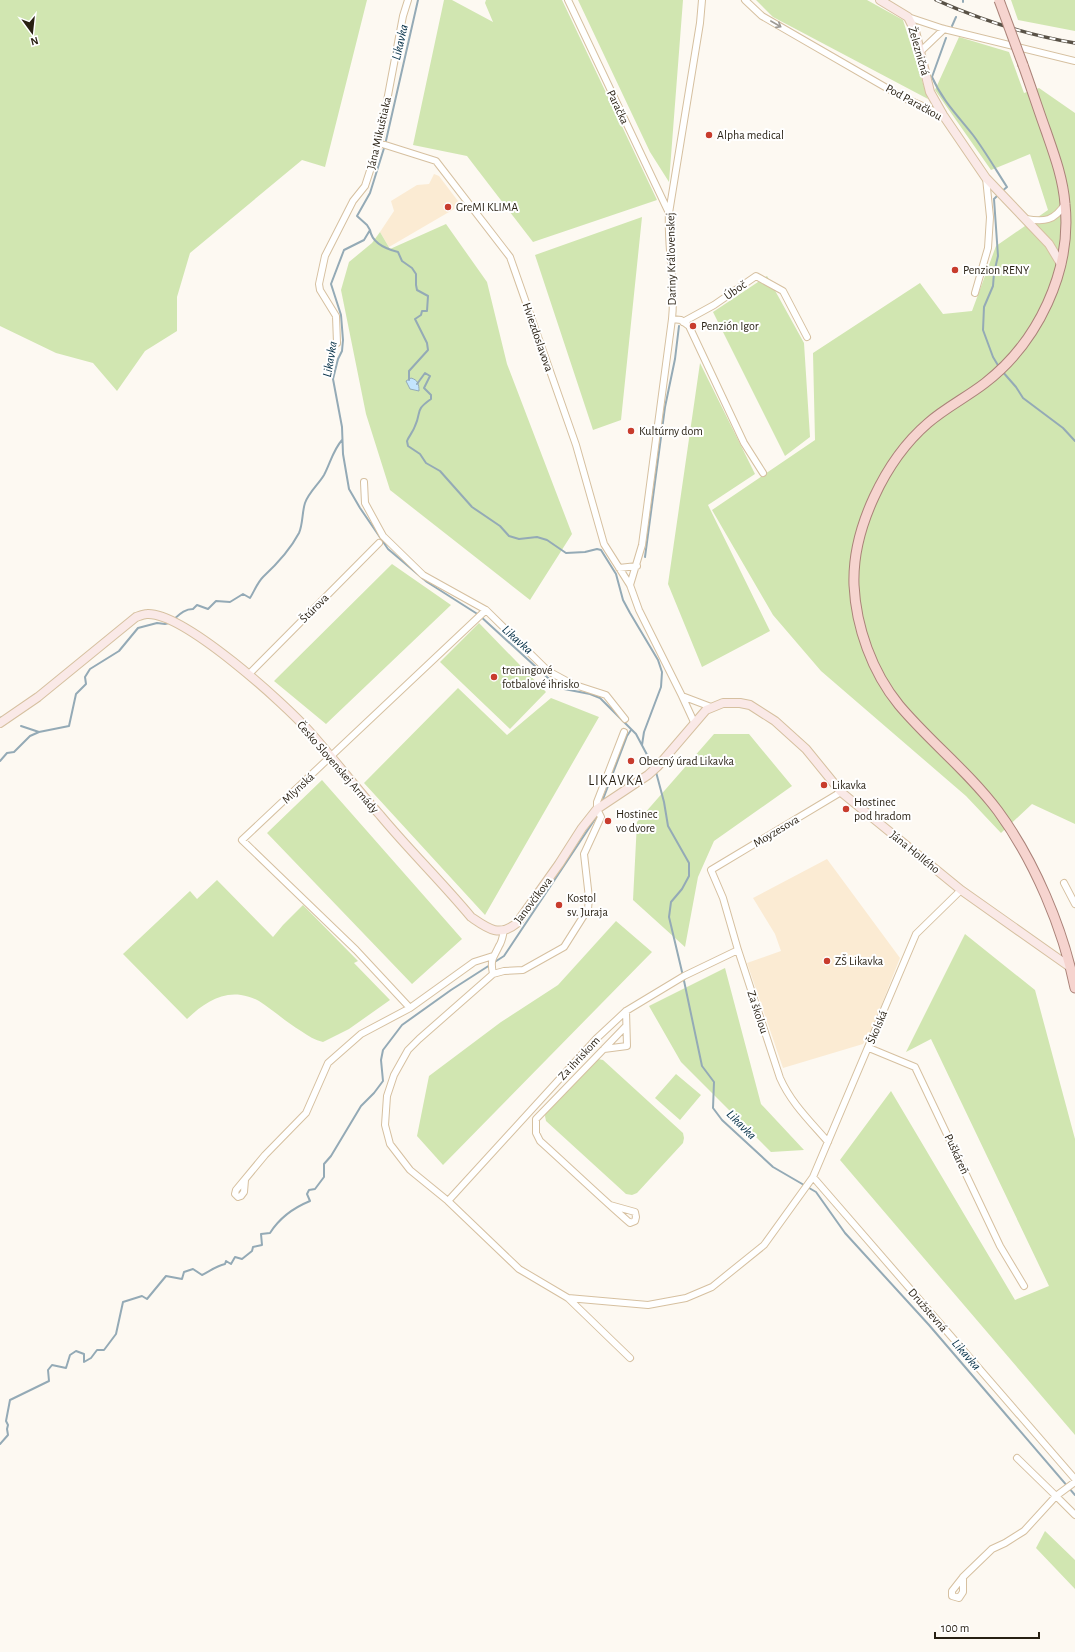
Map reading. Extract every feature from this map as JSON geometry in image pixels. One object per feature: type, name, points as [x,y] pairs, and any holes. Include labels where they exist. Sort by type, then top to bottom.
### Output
[{"type":"main road","points":[[999,0],[1057,164],[1065,202],[1065,237],[1061,264],[1048,300],[1034,330],[1017,353],[986,383],[936,417],[919,431],[902,451],[883,480],[867,515],[858,544],[854,575],[856,603],[868,650],[879,674],[891,694],[919,727],[964,772],[988,800],[1020,846],[1035,873],[1052,912],[1075,986]]},
{"type":"street","name":"Jána Mikuštiaka","points":[[337,343],[336,316],[320,290],[319,284],[325,256],[353,201],[365,186],[379,143],[403,16],[408,0]]},
{"type":"street","name":"Paračka","points":[[568,0],[669,213]]},
{"type":"street","name":"Dariny Kráľovenskej","points":[[630,585],[637,566],[642,545],[672,319],[673,286],[668,229],[669,213],[700,23],[702,0]]},
{"type":"street","name":"Pod Paračkou","points":[[745,0],[762,16],[904,98],[942,115],[986,178],[1049,244],[1061,264]]},
{"type":"street","name":"Železničná","points":[[880,0],[908,17],[916,31],[930,92],[942,115]]},
{"type":"street","points":[[908,17],[944,29],[1075,61]]},
{"type":"street","points":[[921,51],[944,29]]},
{"type":"street","name":"Hviezdoslavova","points":[[379,143],[436,161],[510,257],[576,445],[604,544],[630,585]]},
{"type":"street","points":[[975,293],[988,248],[990,217],[986,178]]},
{"type":"street","points":[[1026,219],[1040,221],[1052,219],[1059,213],[1065,202]]},
{"type":"street","name":"Úboč","points":[[683,322],[714,305],[756,276],[783,291],[807,337]]},
{"type":"street","points":[[672,319],[683,322],[689,326],[744,442],[763,474]]},
{"type":"street","points":[[364,482],[365,503],[383,536],[422,574],[484,612],[548,671],[572,684],[606,695],[625,719]]},
{"type":"street","name":"Štúrova","points":[[248,674],[379,543]]},
{"type":"street","points":[[619,568],[637,566]]},
{"type":"street","points":[[630,585],[639,610],[694,722]]},
{"type":"street","name":"Mlynská","points":[[410,1008],[356,950],[242,840],[484,612]]},
{"type":"street","name":"Česko Slovenskej Armády","points":[[0,723],[38,697],[136,617],[148,614],[162,617],[182,626],[207,642],[248,674],[309,731],[381,816],[472,916],[492,930],[504,930]]},
{"type":"street","points":[[682,696],[711,707]]},
{"type":"street","name":"Jána Hollého","points":[[711,707],[723,703],[740,703],[750,705],[764,713],[806,749],[841,792],[961,890],[1070,967]]},
{"type":"street","name":"Janovčíkova","points":[[493,974],[491,964],[493,956],[500,945],[504,930],[518,923],[582,828],[597,809],[649,774],[658,766],[701,714],[711,707]]},
{"type":"street","points":[[624,732],[597,802],[597,809],[601,816],[584,854],[589,898],[588,909],[564,947],[523,970],[493,974],[408,1050],[394,1075],[387,1096],[386,1132],[390,1144],[410,1170],[448,1201],[520,1269],[568,1298],[630,1358]]},
{"type":"street","name":"Moyzesova","points":[[711,870],[841,792]]},
{"type":"street","name":"Za školou","points":[[711,870],[723,898],[738,950],[780,1078],[794,1103],[828,1142]]},
{"type":"street","points":[[1064,883],[1075,904]]},
{"type":"street","name":"Školská","points":[[568,1298],[648,1305],[686,1298],[712,1288],[764,1245],[813,1177],[869,1048],[916,934],[961,890]]},
{"type":"street","name":"Za ihriskom","points":[[448,1201],[596,1039],[626,1011],[684,976],[738,950]]},
{"type":"street","points":[[245,1180],[265,1155],[306,1113],[328,1063],[361,1034],[410,1008],[474,962],[493,956]]},
{"type":"street","points":[[604,1049],[627,1046],[626,1011]]},
{"type":"street","points":[[610,1205],[540,1141],[536,1132],[536,1119],[626,1026]]},
{"type":"street","name":"Puškáreň","points":[[869,1048],[915,1067],[1000,1246],[1024,1286]]},
{"type":"street","name":"Družstevná","points":[[813,1177],[1075,1479]]},
{"type":"street","points":[[1017,1458],[1075,1515]]},
{"type":"street","points":[[963,1577],[992,1549],[1024,1531],[1056,1496],[1075,1482]]},
{"type":"shaded area","points":[[434,174],[439,176],[461,205],[389,247],[380,232],[394,211],[391,201],[417,185],[429,184]]},
{"type":"shaded area","name":"ZŠ Likavka","points":[[827,859],[900,958],[872,1029],[863,1044],[783,1068],[747,963],[781,951],[775,934],[753,898]]},
{"type":"green space","points":[[0,0],[367,0],[325,167],[302,160],[190,253],[177,297],[177,331],[145,351],[117,391],[93,363],[56,353],[0,326]]},
{"type":"green space","points":[[444,0],[452,0],[493,22],[485,3],[486,0],[562,0],[657,200],[533,242],[467,156],[413,145]]},
{"type":"green space","points":[[578,0],[683,0],[669,182],[650,152]]},
{"type":"green space","points":[[756,0],[867,0],[903,20],[928,99],[773,17]]},
{"type":"green space","points":[[1011,0],[1075,0],[1075,31],[1018,20]]},
{"type":"green space","points":[[959,37],[1009,52],[1024,93],[1039,88],[1075,113],[1075,824],[1032,804],[1001,833],[966,796],[821,671],[773,615],[712,510],[815,440],[813,353],[920,283],[943,314],[972,311],[996,246],[1048,210],[1030,154],[991,170],[935,90]]},
{"type":"green space","points":[[642,217],[621,420],[593,430],[535,255]]},
{"type":"green space","points":[[446,224],[487,282],[507,364],[572,534],[530,600],[390,490],[366,414],[341,290],[349,262],[372,243],[380,232],[390,249]]},
{"type":"green space","points":[[767,276],[804,343],[810,437],[785,456],[713,312]]},
{"type":"green space","points":[[700,363],[755,474],[708,505],[770,631],[702,667],[668,584]]},
{"type":"green space","points":[[392,564],[451,605],[326,724],[274,681]]},
{"type":"green space","name":"treningové fotbalové ihrisko","points":[[479,623],[546,692],[510,729],[440,662]]},
{"type":"green space","points":[[458,688],[507,735],[551,698],[599,717],[485,915],[364,783]]},
{"type":"green space","points":[[714,734],[749,734],[792,786],[714,841],[698,877],[685,947],[633,900],[637,822]]},
{"type":"green space","points":[[322,780],[462,939],[412,984],[267,833]]},
{"type":"green space","points":[[217,880],[273,937],[303,905],[358,961],[354,963],[390,1000],[349,1029],[323,1042],[306,1035],[259,1001],[241,995],[225,996],[211,1001],[187,1019],[123,954],[190,891],[197,899]]},
{"type":"green space","points":[[616,921],[652,952],[443,1165],[417,1136],[429,1076],[501,1022],[558,985]]},
{"type":"green space","points":[[965,934],[1035,990],[1075,1139],[1075,1435],[840,1160],[891,1091],[1015,1300],[1049,1286],[931,1039],[906,1052]]},
{"type":"green space","points":[[725,968],[761,1104],[804,1150],[771,1152],[681,1062],[649,1006]]},
{"type":"green space","points":[[598,1059],[603,1060],[683,1133],[683,1143],[637,1193],[632,1195],[626,1194],[546,1121],[546,1111]]},
{"type":"green space","points":[[676,1074],[701,1095],[680,1120],[655,1098]]},
{"type":"green space","points":[[1045,1531],[1075,1560],[1075,1589],[1036,1548]]},
{"type":"water","points":[[411,378],[418,383],[419,391],[410,389],[406,381]]},
{"type":"waterway","name":"Likavka","points":[[418,0],[385,145],[370,193],[357,216],[367,225],[370,230],[364,240],[344,250],[331,284],[341,315],[343,340],[342,351],[338,359],[333,379],[342,427],[343,454],[349,489],[388,549],[427,582],[479,615],[559,688],[590,694],[600,698],[636,734],[653,766]]},
{"type":"waterway","points":[[952,26],[956,17]]},
{"type":"waterway","points":[[946,38],[932,77],[945,100],[977,141],[1007,187],[1001,192]]},
{"type":"waterway","points":[[998,195],[994,199],[998,256],[993,286],[984,307],[983,330],[993,357],[999,367]]},
{"type":"waterway","points":[[370,230],[371,235],[380,245],[398,252],[402,261],[412,268],[416,274],[417,290],[428,296],[427,311],[422,311],[421,315],[415,319],[427,343],[428,350],[409,371],[409,380]]},
{"type":"waterway","points":[[645,557],[665,407],[675,359],[679,326]]},
{"type":"waterway","points":[[1002,371],[1016,387],[1023,398],[1063,428],[1075,441]]},
{"type":"waterway","points":[[417,384],[425,373],[430,376],[424,388],[431,395],[431,399],[422,406],[419,411],[417,421],[407,441],[408,446],[420,454],[426,463],[440,471],[472,507],[500,526],[509,536],[519,539],[537,537],[547,540],[566,553],[585,552],[597,549],[601,550],[616,574],[623,600],[658,660],[662,672],[661,687],[644,732],[642,745]]},
{"type":"waterway","points":[[173,620],[187,610],[193,609],[197,605],[208,609],[216,601],[230,602],[243,594],[250,598],[261,579],[283,556],[299,533],[307,499],[324,475],[342,440]]},
{"type":"waterway","points":[[0,761],[7,753],[14,752],[30,736],[39,732],[69,726],[76,694],[86,684],[85,677],[90,669],[119,651],[138,628],[157,623],[169,623]]},
{"type":"waterway","points":[[21,726],[39,732]]},
{"type":"waterway","points":[[602,802],[627,736],[631,730]]},
{"type":"waterway","name":"Likavka","points":[[656,772],[664,802],[668,826],[689,863],[689,876],[682,889],[671,902],[669,917],[702,1066],[714,1082],[713,1108],[722,1120],[773,1167],[816,1192],[845,1233],[929,1325],[1075,1495]]},
{"type":"waterway","points":[[0,1444],[8,1435],[8,1425],[6,1421],[10,1400],[49,1381],[48,1370],[52,1365],[66,1368],[70,1355],[76,1351],[84,1354],[84,1362],[91,1358],[97,1350],[104,1350],[116,1334],[123,1302],[142,1296],[147,1299],[166,1276],[182,1279],[184,1272],[193,1269],[202,1275],[225,1264],[226,1261],[231,1264],[235,1257],[242,1259],[252,1251],[253,1247],[262,1245],[261,1234],[270,1233],[278,1222],[287,1214],[310,1201],[307,1194],[309,1190],[315,1189],[324,1177],[324,1164],[331,1156],[361,1106],[383,1081],[381,1060],[383,1050],[402,1025],[451,990],[504,956],[597,816]]},
{"type":"railway","points":[[936,0],[1004,26],[1039,36],[1075,43]]},
{"type":"place","name":"Alpha medical","points":[[709,135]]},
{"type":"place","name":"GreMI KLIMA","points":[[448,207]]},
{"type":"place","name":"Penzion RENY","points":[[955,270]]},
{"type":"place","name":"Penzión Igor","points":[[693,326]]},
{"type":"place","name":"Kultúrny dom","points":[[631,431]]},
{"type":"place","name":"treningové fotbalové ihrisko","points":[[494,677]]},
{"type":"place","name":"Obecný úrad Likavka","points":[[631,761]]},
{"type":"place","name":"Likavka","points":[[824,785]]},
{"type":"place","name":"Hostinec pod hradom","points":[[846,809]]},
{"type":"place","name":"Hostinec vo dvore","points":[[608,821]]},
{"type":"place","name":"Kostol sv. Juraja","points":[[559,905]]},
{"type":"place","name":"ZŠ Likavka","points":[[827,961]]},
{"type":"district","name":"LIKAVKA","points":[[616,780]]}]
